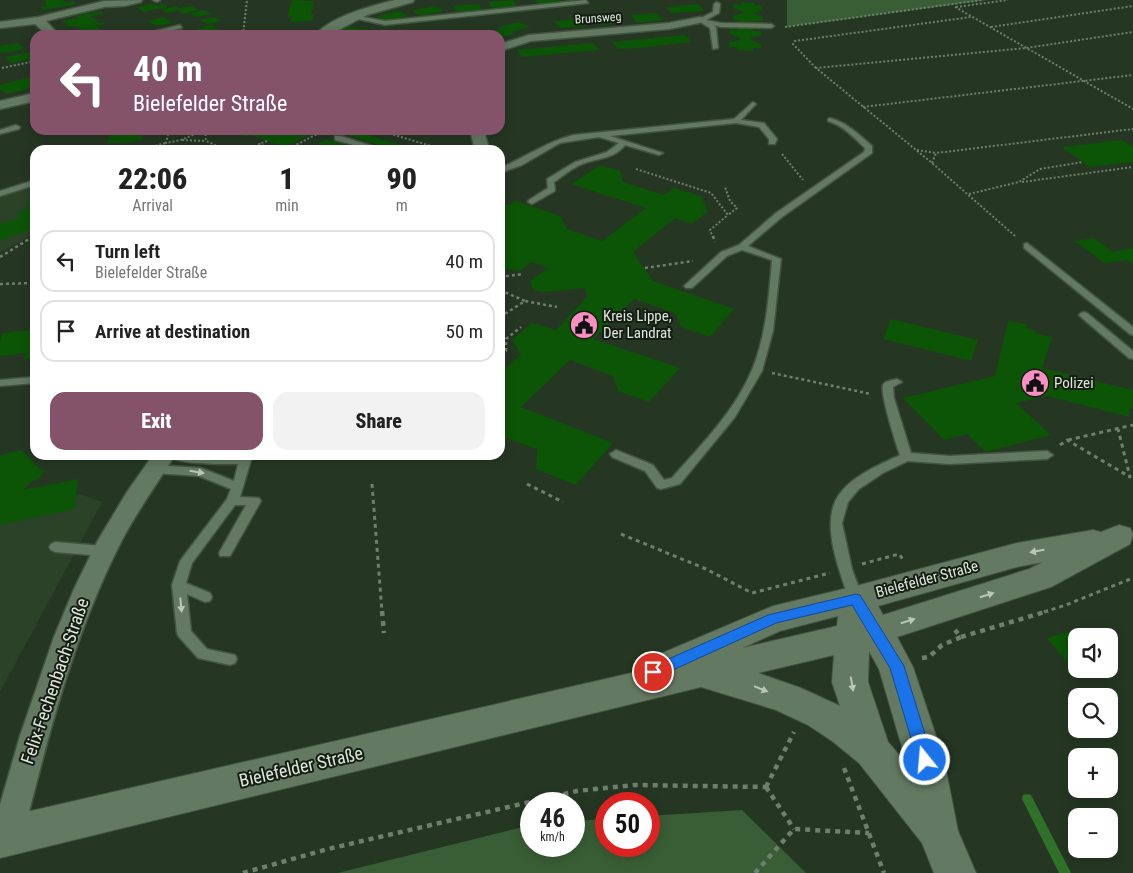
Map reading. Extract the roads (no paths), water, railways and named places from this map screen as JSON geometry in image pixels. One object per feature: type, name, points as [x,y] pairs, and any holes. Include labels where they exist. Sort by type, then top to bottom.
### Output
[{"type":"main road","name":"Bielefelder Straße","points":[[601,696],[850,584],[1126,534]]},
{"type":"main road","name":"Bielefelder Straße","points":[[3,837],[864,633],[1040,578],[1126,534]]},
{"type":"main road","points":[[850,584],[864,633],[896,666],[925,760],[938,831],[955,873]]},
{"type":"main road","points":[[864,633],[850,682],[872,751]]},
{"type":"main road","points":[[697,672],[753,686],[834,722],[872,751],[938,831]]},
{"type":"street","points":[[0,25],[38,20],[104,2],[124,3],[137,0]]},
{"type":"street","points":[[330,30],[352,17],[387,2],[409,0]]},
{"type":"street","points":[[38,20],[48,30]]},
{"type":"street","name":"Brunsweg","points":[[505,46],[529,38],[669,26],[700,20]]},
{"type":"street","points":[[0,105],[30,98]]},
{"type":"street","name":"Felix-Fechenbach-Straße","points":[[3,837],[67,636],[103,551],[159,462]]},
{"type":"lane","points":[[352,17],[386,23],[586,2]]},
{"type":"lane","points":[[700,20],[716,13],[717,4]]},
{"type":"lane","points":[[700,20],[721,25],[771,26]]},
{"type":"lane","points":[[700,20],[714,26],[716,48]]},
{"type":"lane","points":[[166,30],[180,27]]},
{"type":"lane","points":[[736,121],[753,104]]},
{"type":"lane","points":[[689,286],[724,254],[742,247],[778,215],[868,154],[869,148],[849,127],[842,122],[830,120]]},
{"type":"lane","points":[[505,169],[557,141],[597,134],[736,121],[761,125],[773,139],[772,142]]},
{"type":"lane","points":[[0,132],[16,127]]},
{"type":"lane","points":[[597,134],[659,153]]},
{"type":"lane","points":[[338,138],[362,145]]},
{"type":"lane","points":[[532,202],[552,189],[550,181],[580,162],[602,158],[616,152],[624,142]]},
{"type":"lane","points":[[0,194],[30,184]]},
{"type":"lane","points":[[1027,246],[1133,332]]},
{"type":"lane","points":[[616,454],[649,468],[661,485],[676,481],[746,394],[758,370],[771,318],[778,259],[742,247]]},
{"type":"lane","points":[[1084,314],[1133,356]]},
{"type":"lane","points":[[0,383],[30,380]]},
{"type":"lane","points":[[897,382],[888,385],[889,398],[906,457]]},
{"type":"lane","points":[[850,584],[836,523],[842,500],[855,486],[879,470],[906,457],[950,460],[1047,455]]},
{"type":"lane","points":[[206,460],[245,460],[232,501],[186,561],[179,585],[184,633],[203,654],[230,659]]},
{"type":"lane","points":[[159,462],[201,472],[238,487]]},
{"type":"lane","points":[[225,553],[255,501],[232,501]]},
{"type":"lane","points":[[56,547],[103,551]]},
{"type":"lane","points":[[179,585],[205,597]]},
{"type":"waterway","points":[[1027,799],[1065,873]]},
{"type":"place","name":"Kreis Lippe, Der Landrat","points":[[584,325]]},
{"type":"place","name":"Polizei","points":[[1035,383]]}]
